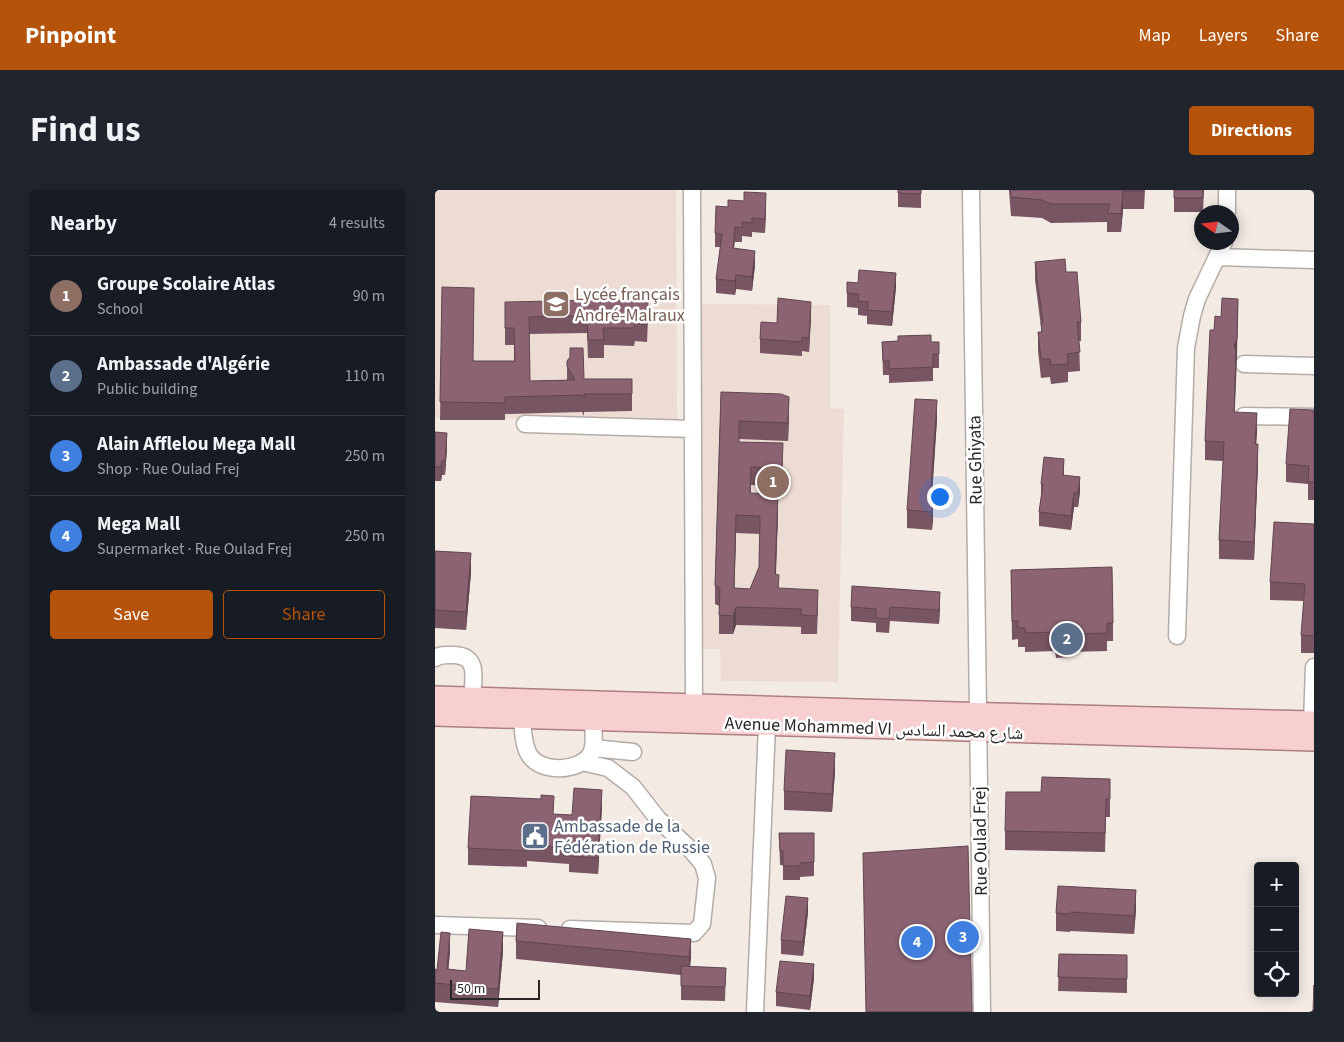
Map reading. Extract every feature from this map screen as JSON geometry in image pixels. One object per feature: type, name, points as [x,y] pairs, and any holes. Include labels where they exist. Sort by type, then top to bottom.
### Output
[{"type":"main road","name":"Avenue Mohammed VI شارع محمد السادس","points":[[435,697],[694,705],[978,722]]},
{"type":"main road","name":"Avenue Mohammed VI شارع محمد السادس","points":[[435,715],[767,725],[978,722],[1313,728]]},
{"type":"street","points":[[692,190],[694,705]]},
{"type":"street","name":"Rue Ghiyata","points":[[971,190],[978,722]]},
{"type":"street","points":[[1227,190],[1227,205]]},
{"type":"street","points":[[1177,636],[1186,348],[1191,316],[1197,299],[1221,250],[1314,260]]},
{"type":"street","points":[[1244,364],[1314,366]]},
{"type":"street","points":[[1244,416],[1314,417]]},
{"type":"street","points":[[525,424],[693,429]]},
{"type":"street","points":[[435,658],[441,655],[461,655],[470,660],[473,667],[472,699]]},
{"type":"street","points":[[1309,667],[1313,728]]},
{"type":"street","points":[[523,718],[524,740],[529,755],[545,767],[557,768],[568,767],[582,762],[590,755],[593,748],[593,720]]},
{"type":"street","name":"Rue Oulad Frej","points":[[978,722],[982,1012]]},
{"type":"street","points":[[755,1012],[767,725]]},
{"type":"street","points":[[593,748],[633,752]]},
{"type":"street","points":[[435,925],[689,934],[698,930],[702,924],[707,878],[703,864],[658,819],[633,786],[608,768],[582,762]]},
{"type":"street","points":[[963,850],[980,849]]},
{"type":"shaded area","name":"Lycée français André-Malraux","points":[[435,190],[676,190],[677,420],[435,418]]},
{"type":"shaded area","points":[[702,304],[830,305],[830,408],[844,409],[838,682],[721,681],[720,649],[702,649]]},
{"type":"building","points":[[898,190],[921,190],[921,194],[898,193]]},
{"type":"building","points":[[1010,190],[1144,191],[1123,191],[1121,214],[1107,213],[1110,204],[1051,204],[1042,200],[1011,197]]},
{"type":"building","points":[[1174,190],[1203,190],[1203,198],[1174,198]]},
{"type":"building","points":[[744,192],[766,193],[765,219],[752,218],[752,223],[742,222],[742,228],[735,227],[733,248],[755,251],[752,277],[736,275],[735,281],[716,279],[722,234],[715,233],[716,206],[728,207],[728,200],[744,201]]},
{"type":"building","points":[[1065,259],[1066,272],[1077,272],[1081,322],[1077,322],[1080,352],[1067,354],[1068,364],[1051,365],[1050,359],[1041,359],[1038,332],[1042,332],[1041,323],[1043,323],[1035,262]]},
{"type":"building","points":[[859,270],[896,273],[892,312],[867,310],[868,302],[858,301],[859,294],[847,293],[847,282],[858,283]]},
{"type":"building","points":[[442,287],[474,288],[473,361],[515,361],[514,328],[505,328],[505,302],[603,300],[648,302],[647,325],[635,323],[634,328],[603,328],[604,340],[588,340],[587,316],[529,317],[530,381],[575,380],[567,366],[570,348],[583,348],[584,379],[632,379],[632,394],[584,394],[584,398],[582,395],[505,397],[505,403],[440,402]]},
{"type":"building","points":[[778,298],[811,302],[809,338],[802,337],[802,342],[760,339],[761,322],[777,323]]},
{"type":"building","points":[[1222,298],[1238,299],[1237,339],[1234,345],[1236,352],[1234,412],[1257,413],[1255,444],[1258,444],[1254,542],[1219,540],[1224,442],[1205,441],[1210,330],[1214,330],[1215,316],[1221,317]]},
{"type":"building","points":[[931,335],[931,342],[939,342],[939,354],[933,354],[933,367],[889,369],[889,361],[883,361],[882,342],[898,341],[898,336]]},
{"type":"building","points":[[721,392],[781,394],[789,397],[788,423],[739,421],[739,442],[783,443],[782,468],[751,467],[750,493],[778,494],[775,574],[779,575],[778,588],[818,590],[817,616],[801,615],[801,609],[736,607],[733,616],[719,615],[720,588],[715,586]],"holes":[[[736,515],[760,516],[759,567],[750,589],[734,588]]]},
{"type":"building","points":[[915,399],[937,400],[930,502],[933,502],[932,512],[907,510]]},
{"type":"building","points":[[1290,409],[1314,410],[1314,482],[1308,482],[1309,466],[1286,464]]},
{"type":"building","points":[[435,432],[447,433],[445,461],[442,461],[441,467],[435,467]]},
{"type":"building","points":[[1044,457],[1064,459],[1063,475],[1080,477],[1078,493],[1074,493],[1071,516],[1039,512]]},
{"type":"building","points":[[1274,522],[1314,524],[1314,636],[1301,635],[1305,584],[1270,582]]},
{"type":"building","points":[[435,551],[471,553],[466,612],[435,610]]},
{"type":"building","points":[[1112,567],[1113,623],[1107,623],[1107,633],[1069,634],[1069,639],[1056,639],[1055,632],[1025,633],[1025,628],[1018,628],[1018,621],[1012,621],[1011,570]]},
{"type":"building","points":[[852,586],[940,592],[939,610],[890,607],[889,619],[876,618],[876,609],[851,607]]},
{"type":"building","points":[[786,750],[835,753],[832,794],[784,791]]},
{"type":"building","points":[[1042,777],[1110,779],[1110,799],[1106,799],[1105,833],[1005,831],[1006,792],[1041,792]]},
{"type":"building","points":[[574,788],[602,790],[598,858],[569,856],[570,848],[527,845],[527,851],[468,848],[471,796],[541,799],[541,795],[554,796],[553,814],[572,815]]},
{"type":"building","points":[[779,833],[814,833],[814,862],[800,863],[800,866],[783,866],[783,851],[780,851]]},
{"type":"building","points":[[968,846],[972,1012],[866,1012],[863,853]]},
{"type":"building","points":[[1058,886],[1136,890],[1134,916],[1070,912],[1070,914],[1056,913]]},
{"type":"building","points":[[786,896],[808,898],[803,942],[781,940]]},
{"type":"building","points":[[517,923],[691,939],[689,957],[516,941]]},
{"type":"building","points":[[469,929],[503,932],[498,989],[435,983],[435,969],[437,970],[441,932],[450,933],[447,969],[466,971]]},
{"type":"building","points":[[1059,954],[1127,955],[1127,979],[1058,977]]},
{"type":"building","points":[[780,961],[814,964],[810,996],[776,992]]},
{"type":"building","points":[[681,966],[726,968],[725,987],[681,986]]},
{"type":"place","name":"Lycée français André-Malraux","points":[[556,304]]},
{"type":"place","name":"Groupe Scolaire Atlas","points":[[773,482]]},
{"type":"place","name":"Ambassade d'Algérie","points":[[1067,639]]},
{"type":"place","name":"Ambassade de la Fédération de Russie","points":[[535,836]]},
{"type":"place","name":"Alain Afflelou Mega Mall","points":[[963,937]]},
{"type":"place","name":"Mega Mall","points":[[917,942]]}]
